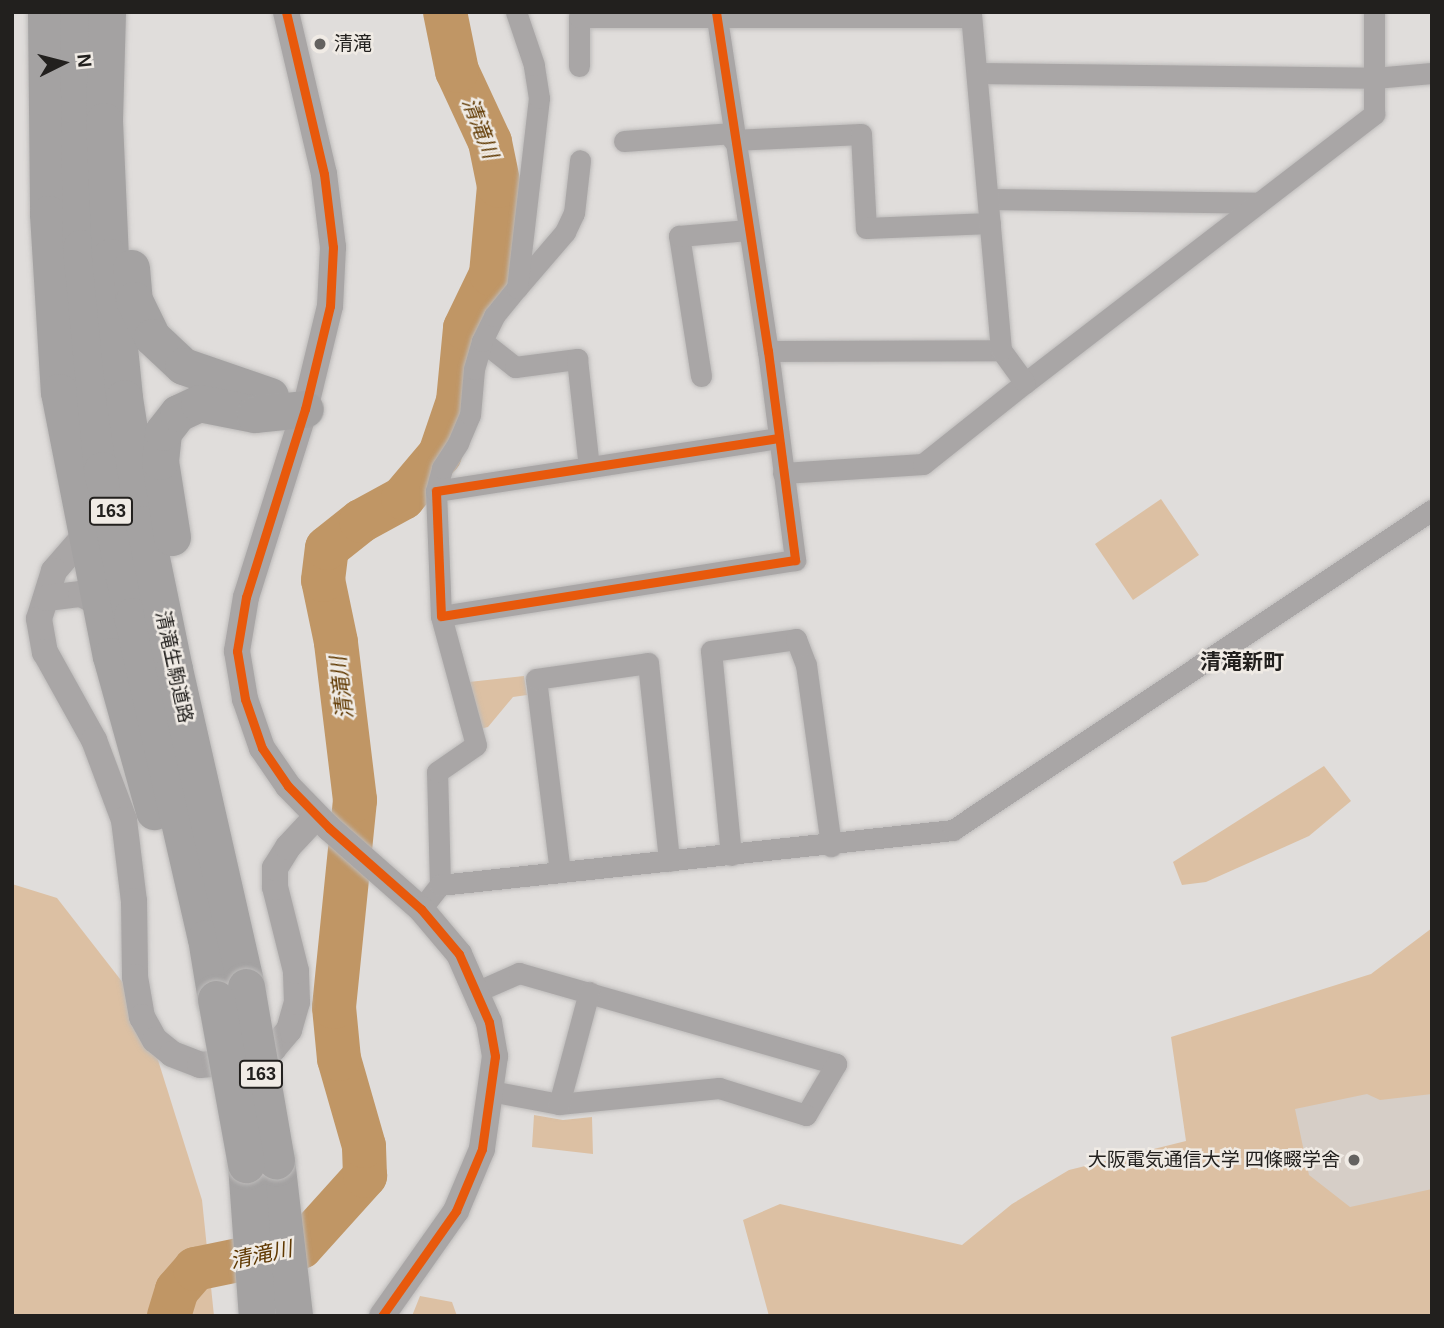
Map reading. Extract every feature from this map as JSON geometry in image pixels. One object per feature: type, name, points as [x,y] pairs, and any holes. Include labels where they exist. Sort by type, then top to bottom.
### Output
[{"type":"highway","points":[[46,12],[48,214],[58,379],[99,603],[129,729],[170,860],[206,938]]},
{"type":"highway","name":"清滝生駒道路","points":[[78,12],[81,248],[102,470],[132,616],[206,938],[231,993]]},
{"type":"highway","points":[[107,30],[134,300],[152,337],[183,366],[305,409]]},
{"type":"highway","name":"清滝生駒道路","points":[[107,30],[104,121],[110,257],[124,398],[147,537],[210,827],[231,993],[261,1162],[293,1316]]},
{"type":"highway","points":[[210,827],[202,733],[160,461],[163,432],[178,413],[199,403],[255,414],[305,409]]},
{"type":"highway","name":"清滝生駒道路","points":[[257,1316],[261,1162]]},
{"type":"street","points":[[286,12],[324,174],[334,247],[330,306],[305,409],[246,597],[237,650],[245,699],[262,748],[288,786],[323,822],[421,909],[459,954],[489,1022],[495,1056],[482,1149],[456,1211],[382,1316]]},
{"type":"street","points":[[516,12],[534,65],[539,98],[517,288]]},
{"type":"street","points":[[783,473],[923,464],[1374,114],[1374,12]]},
{"type":"street","points":[[441,616],[795,560],[768,351],[716,15]]},
{"type":"street","points":[[579,66],[579,17],[971,15],[1001,350],[1025,383]]},
{"type":"street","points":[[977,73],[1374,78],[1432,73]]},
{"type":"street","points":[[624,141],[861,134],[866,228],[990,223]]},
{"type":"street","points":[[421,909],[440,885],[437,772],[476,745],[441,616],[436,491],[442,468],[458,443],[470,415],[474,369],[482,341],[494,316],[565,232],[575,213],[580,160]]},
{"type":"street","points":[[988,199],[1259,203]]},
{"type":"street","points":[[701,376],[680,236],[748,230]]},
{"type":"street","points":[[482,341],[515,367],[577,359],[589,467]]},
{"type":"street","points":[[768,351],[1001,350]]},
{"type":"street","points":[[436,491],[779,438]]},
{"type":"street","points":[[440,885],[831,846],[953,830],[1432,510]]},
{"type":"street","points":[[86,534],[54,571],[39,619],[45,652],[94,740],[124,820],[134,901],[135,977],[142,1017],[155,1040],[172,1054],[201,1065],[246,1061],[273,1049],[289,1030],[297,1002],[296,971],[275,887],[275,868],[288,848],[323,822]]},
{"type":"street","points":[[47,598],[80,594],[99,603]]},
{"type":"street","points":[[731,855],[711,651],[796,639],[806,665],[831,846]]},
{"type":"street","points":[[559,872],[536,679],[648,663],[670,861]]},
{"type":"street","points":[[478,992],[519,973],[836,1064],[806,1115],[719,1088],[559,1104],[491,1091]]},
{"type":"street","points":[[559,1104],[589,992]]},
{"type":"shaded area","points":[[1161,499],[1199,555],[1133,600],[1095,544]]},
{"type":"shaded area","points":[[524,676],[527,695],[513,697],[488,727],[480,729],[469,682]]},
{"type":"shaded area","points":[[1324,766],[1351,801],[1309,836],[1206,882],[1182,885],[1173,862]]},
{"type":"shaded area","points":[[12,884],[57,898],[141,1006],[202,1200],[214,1316],[12,1316]]},
{"type":"shaded area","points":[[1432,928],[1432,1094],[1380,1100],[1367,1094],[1295,1109],[1309,1175],[1350,1207],[1432,1189],[1432,1316],[769,1316],[743,1220],[780,1204],[962,1245],[1012,1204],[1069,1170],[1186,1141],[1171,1037],[1371,974]]},
{"type":"shaded area","name":"大阪電気通信大学 四條畷学舎","points":[[1432,1057],[1432,1262],[1280,1207],[1273,1113]]},
{"type":"shaded area","points":[[534,1115],[563,1120],[592,1117],[593,1154],[532,1147]]},
{"type":"shaded area","points":[[420,1296],[452,1302],[457,1316],[412,1316]]},
{"type":"waterway","name":"清滝川","points":[[169,1316],[177,1290],[195,1269],[301,1247],[365,1176],[364,1146],[339,1059],[334,1007],[355,800],[336,642],[323,580],[327,548],[361,521],[403,498],[440,454],[458,401],[465,328],[491,274],[499,186],[490,142],[457,71],[445,12]]},
{"type":"cycle path","points":[[286,12],[324,174],[333,247],[330,306],[305,409],[246,597],[237,651],[245,699],[262,748],[288,786],[329,828],[421,909],[459,954],[489,1022],[495,1056],[482,1149],[456,1211],[382,1316]]},
{"type":"cycle path","points":[[716,12],[768,351],[795,560],[441,616],[436,491],[779,438]]},
{"type":"place","name":"清滝","points":[[320,44]]},
{"type":"place","name":"大阪電気通信大学 四條畷学舎","points":[[1354,1160]]},
{"type":"district","name":"清滝新町","points":[[1242,662]]}]
